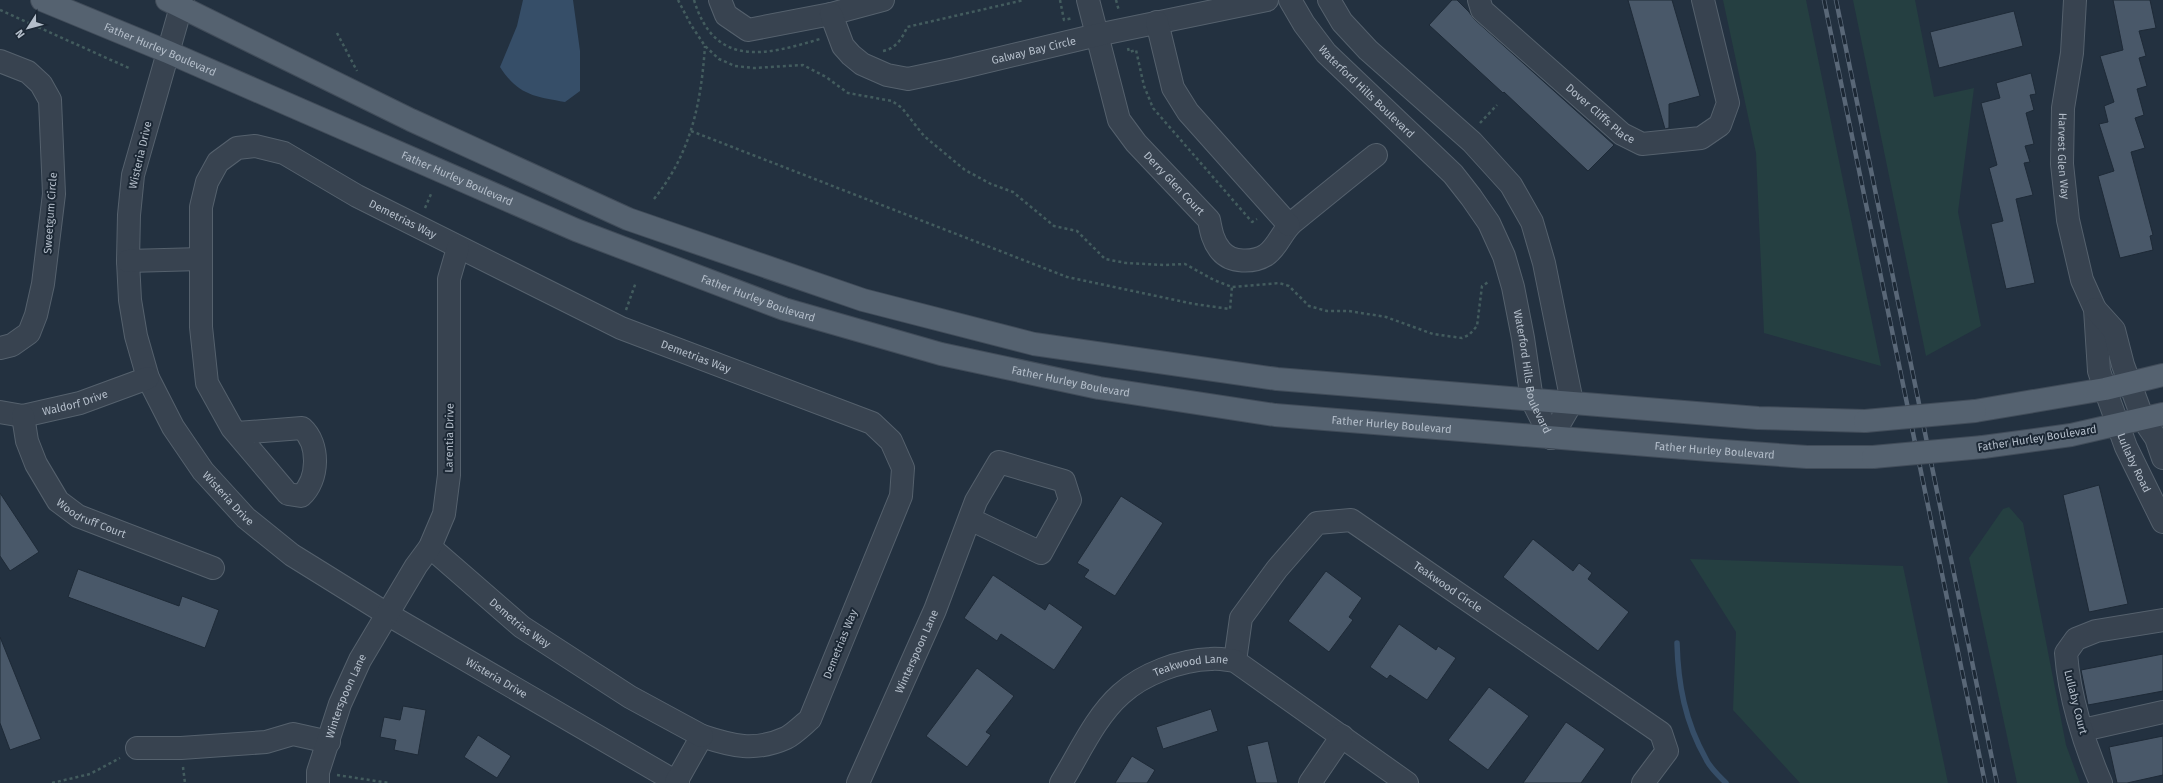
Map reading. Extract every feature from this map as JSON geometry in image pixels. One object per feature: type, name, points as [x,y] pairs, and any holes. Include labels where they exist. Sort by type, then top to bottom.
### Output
[{"type":"main road","name":"Father Hurley Boulevard","points":[[42,0],[168,52],[576,230],[784,309],[941,354],[1099,388],[1275,415],[1551,438],[1807,457],[1873,457],[1983,447],[2071,435],[2153,416]]},
{"type":"main road","points":[[177,2],[411,120],[628,219],[863,300],[1042,345],[1277,379],[1758,418],[1865,421],[1975,411],[2105,389],[2163,375]]},
{"type":"street","points":[[720,0],[726,15],[748,30],[831,14],[883,0]]},
{"type":"street","name":"Galway Bay Circle","points":[[831,14],[839,37],[851,55],[862,64],[899,78],[934,74],[1157,22],[1267,0]]},
{"type":"street","name":"Waterford Hills Boulevard","points":[[1290,0],[1304,24],[1326,53],[1453,174],[1489,223],[1504,256],[1510,276],[1523,338],[1532,400],[1551,438]]},
{"type":"street","points":[[1329,0],[1342,22],[1368,50],[1472,142],[1511,185],[1532,222],[1544,263],[1572,402]]},
{"type":"street","name":"Dover Cliffs Place","points":[[1479,0],[1482,10],[1622,134],[1642,144],[1701,138],[1720,125],[1728,103],[1703,0]]},
{"type":"street","name":"Harvest Glen Way","points":[[2075,0],[2072,52],[2064,108],[2062,164],[2068,220],[2082,280],[2094,309],[2099,371],[2117,425]]},
{"type":"street","name":"Wisteria Drive","points":[[177,2],[168,52],[133,175],[129,215],[128,261],[130,300],[136,336],[148,378],[173,427],[204,471],[246,518],[292,555],[387,614],[677,782]]},
{"type":"street","points":[[1084,8],[1097,36]]},
{"type":"street","points":[[1157,22],[1173,88],[1188,112],[1289,225]]},
{"type":"street","name":"Derry Glen Court","points":[[1097,36],[1119,120],[1131,138],[1209,220],[1212,236],[1221,252],[1234,259],[1249,261],[1266,255],[1278,242],[1289,225],[1376,155]]},
{"type":"street","name":"Sweetgum Circle","points":[[0,61],[28,72],[41,84],[50,100],[54,194],[43,284],[36,315],[29,333],[12,345],[0,348]]},
{"type":"street","name":"Demetrias Way","points":[[237,433],[232,428],[207,383],[201,327],[201,207],[207,182],[218,162],[237,148],[255,146],[284,153],[357,196],[458,248],[621,328],[872,423],[891,441],[903,468],[900,496],[810,719],[787,738],[760,747],[731,746],[702,736],[630,697],[522,627],[430,547]]},
{"type":"street","name":"Larentia Drive","points":[[387,614],[430,547],[444,514],[449,475],[449,279],[458,248]]},
{"type":"street","points":[[128,261],[201,259]]},
{"type":"street","name":"Harvest Glen Way","points":[[2094,309],[2114,330],[2123,365],[2130,384],[2153,416]]},
{"type":"street","name":"Waldorf Drive","points":[[0,412],[23,416],[80,403],[148,378]]},
{"type":"street","name":"Waterford Hills Boulevard","points":[[1551,438],[1572,402]]},
{"type":"street","name":"Woodruff Court","points":[[23,416],[27,441],[36,464],[58,501],[78,516],[213,568]]},
{"type":"street","points":[[2153,416],[2156,438],[2163,458]]},
{"type":"street","name":"Lullaby Road","points":[[2117,425],[2141,480],[2163,522]]},
{"type":"street","name":"Winterspoon Lane","points":[[858,783],[935,610],[976,501],[998,462],[1064,481],[1070,500],[1041,553],[970,519]]},
{"type":"street","name":"Teakwood Circle","points":[[1235,661],[1241,618],[1277,569],[1317,523],[1351,520],[1661,733],[1667,751],[1643,783]]},
{"type":"street","name":"Winterspoon Lane","points":[[318,778],[340,704],[360,660],[387,614]]},
{"type":"street","name":"Lullaby Court","points":[[2101,783],[2083,730],[2068,672],[2066,653],[2076,639],[2096,631],[2163,620]]},
{"type":"street","name":"Teakwood Lane","points":[[1061,783],[1101,717],[1120,694],[1141,679],[1159,670],[1210,659],[1235,661],[1407,783]]},
{"type":"street","points":[[2083,730],[2163,712]]},
{"type":"street","points":[[138,748],[181,748],[266,742],[293,734],[329,742]]},
{"type":"street","points":[[677,782],[702,736]]},
{"type":"street","points":[[1310,783],[1342,736]]},
{"type":"path","points":[[678,0],[705,46],[719,59],[735,66],[754,68],[804,65],[826,77],[848,93],[892,101],[902,108],[924,136],[965,170],[991,184],[1013,192],[1054,226],[1077,231],[1105,259],[1126,263],[1164,265],[1185,264],[1214,280],[1232,287],[1279,283],[1289,286],[1309,306],[1327,311],[1349,311],[1386,317],[1433,334],[1462,338],[1469,335],[1477,326],[1482,286],[1490,281],[1510,276]]},
{"type":"path","points":[[878,50],[884,51],[894,46],[900,40],[907,27],[1024,0]]},
{"type":"path","points":[[1060,0],[1064,20],[1084,8]]},
{"type":"path","points":[[0,10],[132,69]]},
{"type":"path","points":[[337,33],[357,71]]},
{"type":"path","points":[[654,199],[667,183],[685,151],[695,117],[704,65],[705,46]]},
{"type":"path","points":[[1480,123],[1497,105]]},
{"type":"path","points":[[691,131],[1067,276],[1194,304],[1230,309],[1232,287]]},
{"type":"path","points":[[621,328],[636,282]]},
{"type":"path","points":[[52,783],[90,774],[138,748]]},
{"type":"path","points":[[318,778],[389,783]]},
{"type":"green space","points":[[1723,0],[1806,0],[1881,366],[1764,333],[1756,153]]},
{"type":"green space","points":[[1853,0],[1915,0],[1934,97],[1974,88],[1958,212],[1981,326],[1926,356]]},
{"type":"green space","points":[[2009,507],[2023,523],[2066,745],[2080,783],[2017,783],[1969,558],[2003,509]]},
{"type":"green space","points":[[1690,559],[1903,566],[1948,783],[1800,783],[1733,710],[1736,632]]},
{"type":"water","points":[[523,0],[573,0],[580,51],[580,91],[565,102],[528,93],[514,84],[500,67],[517,26]]},
{"type":"building","points":[[1452,0],[1457,0],[1474,19],[1614,145],[1588,171],[1504,92],[1503,93],[1429,25]]},
{"type":"building","points":[[1628,0],[1672,0],[1700,96],[1669,104],[1669,128],[1665,129]]},
{"type":"building","points":[[2113,0],[2150,0],[2156,28],[2139,31],[2146,56],[2139,58],[2147,86],[2137,89],[2144,115],[2135,118],[2145,148],[2131,152],[2153,235],[2150,236],[2153,250],[2120,258],[2098,176],[2114,171],[2099,124],[2108,122],[2104,106],[2114,102],[2100,56],[2123,50]]},
{"type":"building","points":[[2014,11],[2023,46],[1939,68],[1930,32]]},
{"type":"building","points":[[2031,73],[2036,94],[2030,95],[2034,110],[2026,113],[2034,144],[2025,146],[2030,162],[2024,163],[2033,195],[2016,199],[2035,283],[2006,289],[1991,224],[2003,221],[1989,168],[1997,165],[1981,103],[2000,98],[1996,83]]},
{"type":"building","points":[[2099,485],[2128,604],[2089,612],[2063,495]]},
{"type":"building","points":[[0,493],[39,552],[10,571],[0,556]]},
{"type":"building","points":[[1121,496],[1163,523],[1115,596],[1084,577],[1089,570],[1077,563]]},
{"type":"building","points":[[1533,539],[1573,571],[1579,563],[1592,573],[1588,579],[1629,612],[1598,651],[1503,577]]},
{"type":"building","points":[[78,569],[179,606],[182,596],[219,610],[205,648],[68,597]]},
{"type":"building","points":[[1326,571],[1362,598],[1349,617],[1353,620],[1329,652],[1288,621]]},
{"type":"building","points":[[993,575],[1045,610],[1049,603],[1083,627],[1054,670],[1001,634],[997,641],[964,618]]},
{"type":"building","points":[[1399,624],[1436,650],[1438,646],[1456,658],[1427,700],[1390,675],[1387,679],[1370,667]]},
{"type":"building","points":[[0,637],[41,739],[10,750],[0,723]]},
{"type":"building","points":[[2163,654],[2163,691],[2088,705],[2081,670]]},
{"type":"building","points":[[977,668],[1014,696],[986,732],[991,735],[967,767],[926,736]]},
{"type":"building","points":[[1489,687],[1529,716],[1488,770],[1448,740]]},
{"type":"building","points":[[403,706],[426,710],[418,755],[394,750],[396,740],[380,737],[384,717],[400,720]]},
{"type":"building","points":[[1211,709],[1218,731],[1163,749],[1156,727]]},
{"type":"building","points":[[1566,722],[1605,749],[1581,783],[1523,783]]},
{"type":"building","points":[[478,735],[511,756],[497,778],[464,757]]},
{"type":"building","points":[[2163,736],[2163,775],[2127,783],[2117,783],[2109,747]]},
{"type":"building","points":[[1268,741],[1278,783],[1256,783],[1247,746]]},
{"type":"building","points":[[1132,756],[1155,770],[1147,783],[1115,783]]},
{"type":"waterway","points":[[1677,643],[1681,688],[1688,717],[1699,745],[1708,762],[1726,783]]},
{"type":"railway","points":[[1824,0],[1985,783]]},
{"type":"railway","points":[[1836,0],[1997,783]]}]
